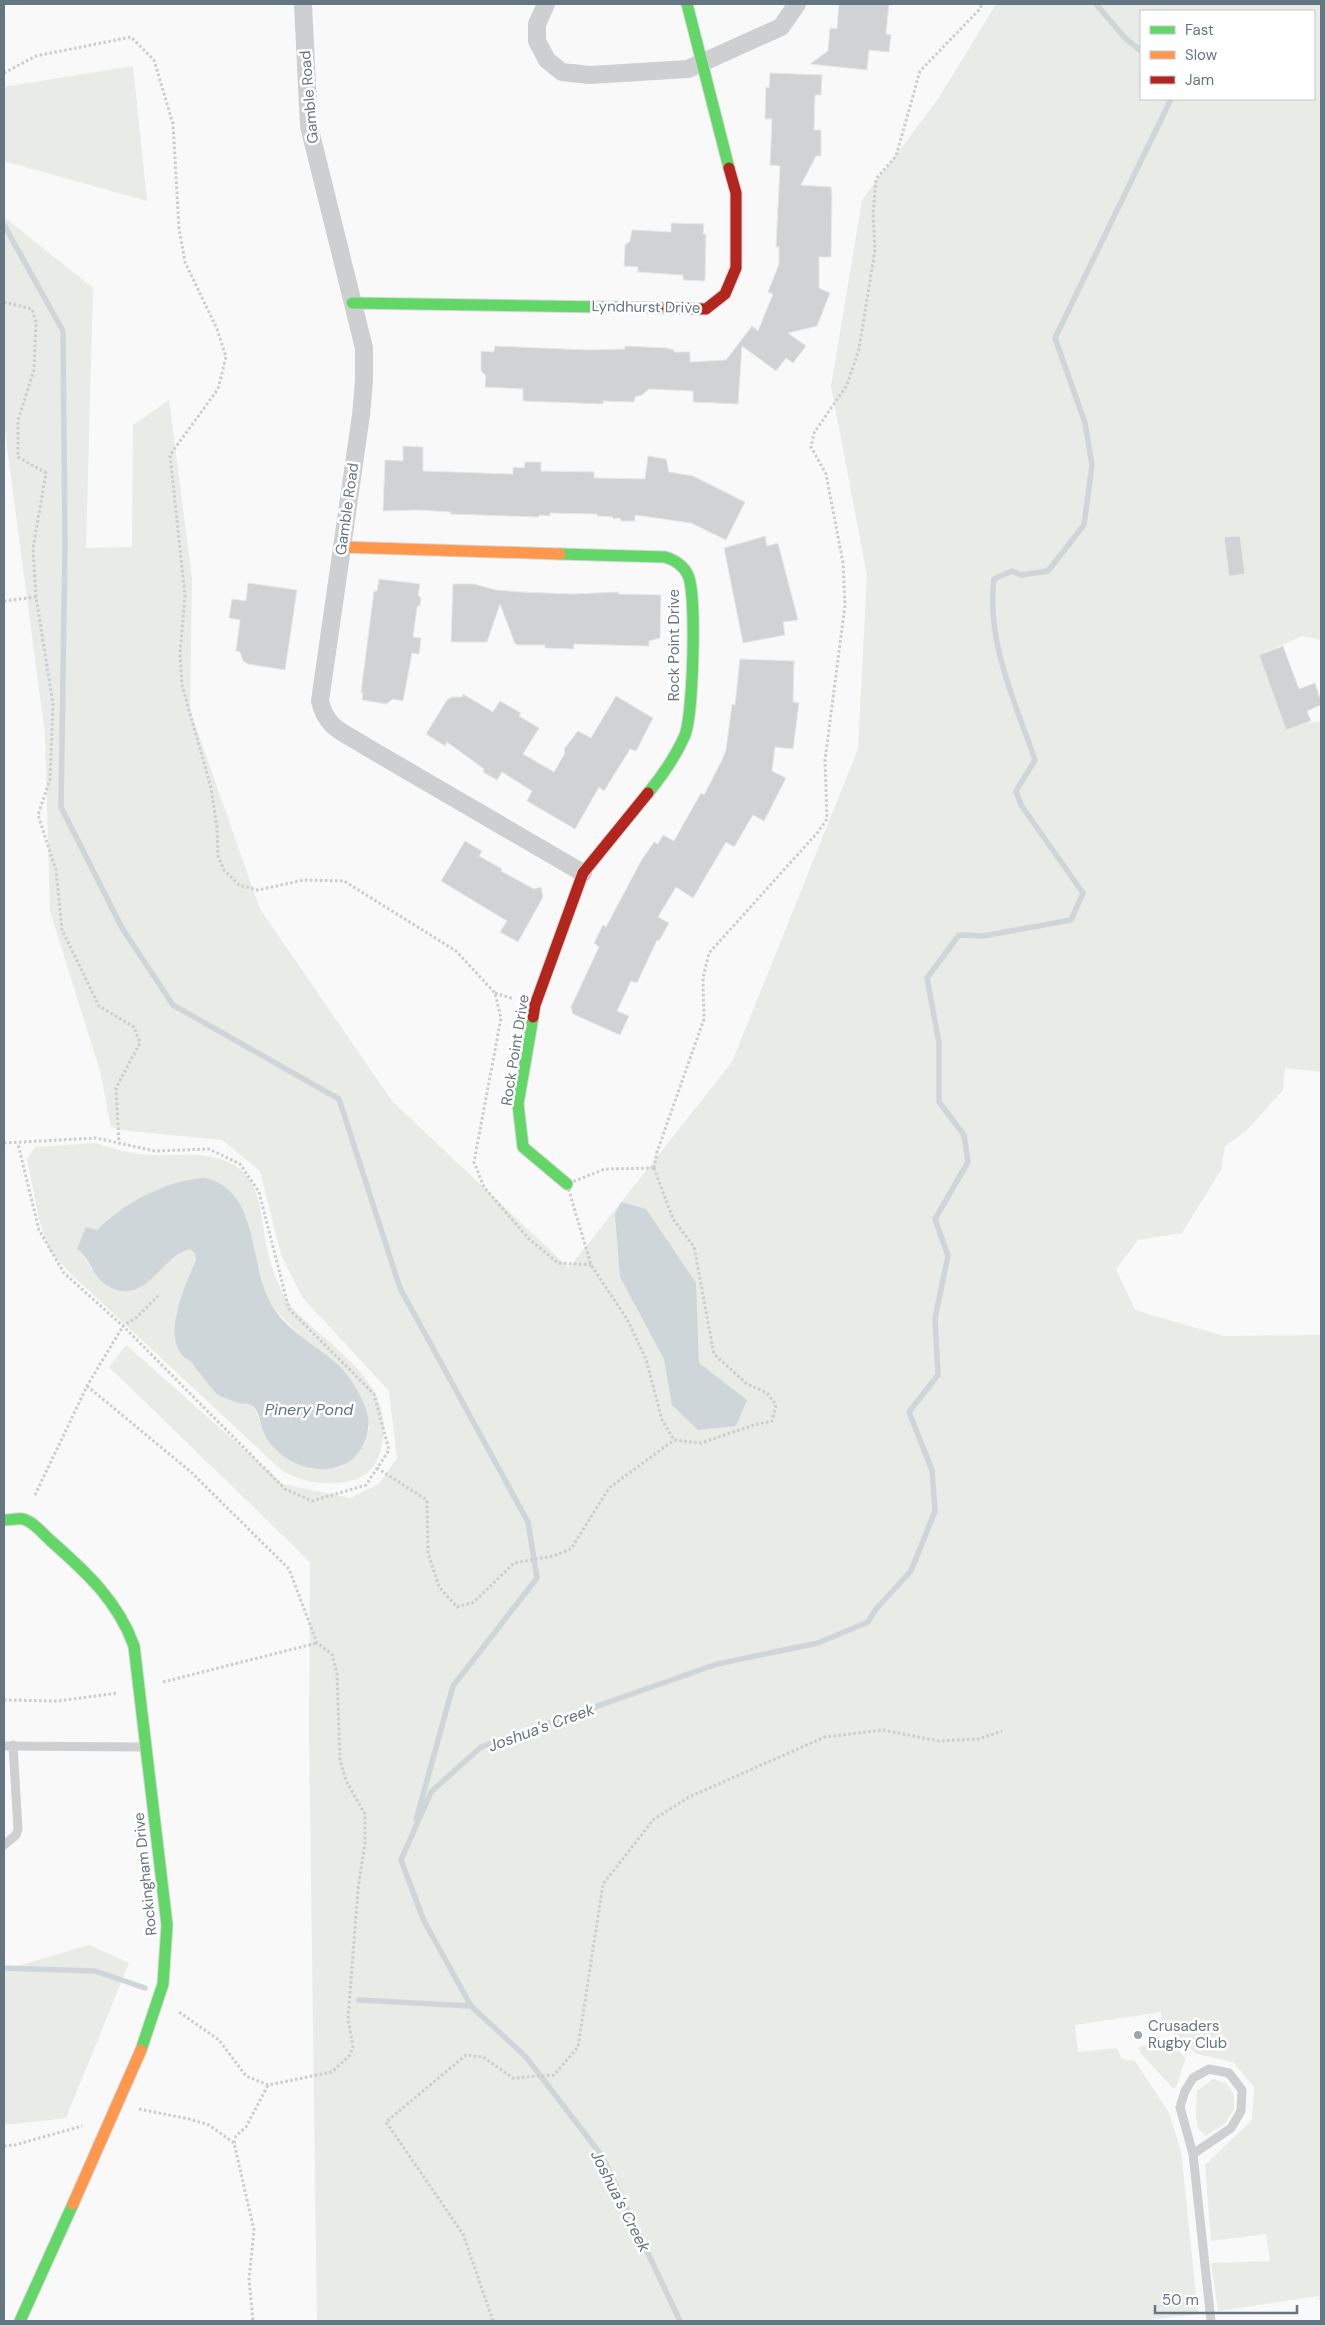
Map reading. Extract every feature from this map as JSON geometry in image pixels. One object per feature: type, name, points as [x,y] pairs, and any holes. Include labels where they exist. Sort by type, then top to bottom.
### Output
[{"type":"street","name":"Gamble Road","points":[[303,4],[309,126],[364,348],[364,381],[320,701],[324,716],[335,727],[365,746],[583,873]]},
{"type":"street","points":[[546,4],[537,24],[537,41],[547,60],[562,72],[590,75],[688,69],[702,61],[781,27],[797,4]]},
{"type":"street","name":"Lyndhurst Drive","points":[[352,303],[706,309],[725,294],[736,268],[736,193],[687,4]]},
{"type":"street","name":"Rock Point Drive","points":[[342,547],[665,557],[677,561],[688,576],[692,599],[692,689],[685,734],[662,776],[583,873],[535,1005],[518,1104],[523,1147],[567,1184]]},
{"type":"street","name":"Rockingham Drive","points":[[4,1520],[22,1518],[32,1525],[116,1606],[130,1631],[134,1646],[167,1924],[163,1984],[136,2065],[20,2321]]},
{"type":"lane","points":[[4,1845],[16,1836],[18,1828],[9,1746],[146,1747]]},
{"type":"lane","points":[[1193,2154],[1231,2128],[1241,2111],[1242,2090],[1229,2073],[1209,2069],[1193,2078],[1185,2091],[1180,2107],[1193,2154],[1211,2321]]},
{"type":"path","points":[[377,1468],[427,1500],[428,1553],[439,1587],[457,1607],[474,1602],[514,1563],[553,1556],[571,1549],[609,1488],[674,1440],[701,1444],[754,1425],[772,1421],[776,1405],[767,1392],[748,1384],[714,1354],[694,1247],[673,1219],[654,1168],[657,1152],[704,1019],[703,978],[709,953],[818,832],[827,819],[825,760],[845,605],[843,563],[826,474],[811,447],[814,433],[847,385],[859,349],[875,250],[873,214],[876,179],[896,156],[920,70],[980,9],[982,4]]},
{"type":"path","points":[[4,73],[36,56],[131,37],[154,60],[173,124],[179,228],[185,262],[216,329],[226,357],[218,389],[170,455],[185,596],[180,653],[182,685],[211,788],[217,828],[218,856],[224,870],[240,885],[258,890],[304,880],[344,881],[456,951],[495,993],[502,1018],[474,1162],[484,1187],[528,1238],[558,1263],[591,1265]]},
{"type":"path","points":[[4,302],[32,309],[36,322],[34,370],[18,420],[18,457],[46,473],[33,548],[36,597],[52,704],[50,779],[38,816],[56,870],[62,930],[99,1006],[134,1027],[140,1043],[116,1088],[119,1144]]},
{"type":"path","points":[[4,601],[36,597]]},
{"type":"path","points":[[495,993],[517,1000]]},
{"type":"path","points":[[4,1144],[96,1138],[155,1151],[209,1149],[240,1164],[259,1192],[289,1309],[374,1394],[389,1450],[366,1485],[312,1501],[286,1489],[122,1326],[64,1273],[39,1230],[18,1144]]},
{"type":"path","points":[[654,1168],[605,1168],[567,1184],[591,1265],[628,1320],[646,1359],[662,1420],[674,1440]]},
{"type":"path","points":[[35,1495],[87,1386],[122,1326],[137,1317],[160,1294]]},
{"type":"path","points":[[87,1386],[191,1472],[289,1570],[318,1643],[332,1654],[337,1673],[340,1760],[346,1781],[365,1814],[365,1843],[358,1889],[348,2019],[353,2046],[350,2055],[332,2072],[268,2085],[246,2076],[219,2040],[179,2012]]},
{"type":"path","points":[[163,1682],[318,1643]]},
{"type":"path","points":[[4,1700],[58,1701],[119,1693]]},
{"type":"path","points":[[493,2321],[464,2234],[386,2122],[466,2055],[483,2057],[513,2078],[554,2075],[578,2047],[603,1884],[654,1818],[689,1796],[825,1737],[883,1730],[939,1741],[978,1739],[1002,1731]]},
{"type":"path","points":[[253,2321],[249,2279],[254,2230],[234,2143],[236,2136],[246,2127],[268,2085]]},
{"type":"path","points":[[139,2109],[189,2118],[208,2125],[234,2143]]},
{"type":"path","points":[[4,2146],[16,2145],[82,2126]]},
{"type":"shaded area","points":[[996,4],[1321,4],[1321,640],[1302,636],[1259,655],[1285,727],[1321,721],[1321,1072],[1285,1068],[1283,1090],[1246,1131],[1225,1146],[1221,1170],[1182,1233],[1138,1240],[1116,1269],[1135,1310],[1223,1336],[1321,1335],[1321,2308],[1319,2296],[1218,2311],[1211,2263],[1270,2261],[1266,2234],[1211,2241],[1205,2165],[1252,2120],[1254,2087],[1233,2062],[1197,2054],[1162,2025],[1161,2012],[1075,2025],[1078,2052],[1117,2048],[1122,2059],[1135,2061],[1169,2113],[1181,2151],[1198,2314],[1141,2321],[317,2321],[309,1732],[310,1562],[109,1367],[126,1345],[283,1484],[350,1498],[379,1484],[397,1458],[389,1391],[302,1297],[281,1255],[260,1171],[222,1140],[130,1131],[111,1127],[100,1071],[50,911],[45,734],[4,424],[4,217],[93,288],[86,548],[132,547],[133,425],[169,400],[192,578],[190,710],[260,909],[392,1101],[569,1268],[732,1062],[858,749],[867,575],[831,386],[862,200],[938,99]]},
{"type":"shaded area","points":[[133,66],[147,201],[4,161],[4,87]]},
{"type":"shaded area","points":[[95,1143],[139,1154],[201,1155],[225,1160],[245,1174],[251,1183],[260,1206],[269,1258],[285,1298],[298,1313],[358,1370],[378,1399],[383,1415],[384,1433],[380,1453],[374,1466],[364,1475],[352,1481],[329,1483],[300,1479],[280,1469],[70,1273],[49,1250],[39,1219],[27,1159],[35,1147]],"holes":[[[192,1179],[245,1215],[269,1302],[305,1340],[336,1363],[366,1410],[369,1429],[363,1445],[341,1467],[311,1469],[277,1451],[264,1433],[256,1411],[251,1405],[239,1403],[226,1397],[182,1355],[179,1347],[176,1314],[196,1260],[195,1253],[190,1249],[184,1250],[171,1261],[92,1270],[82,1252],[105,1224],[117,1213],[143,1197]]]},
{"type":"shaded area","points":[[89,1945],[129,1963],[66,2118],[4,2125],[4,1970]]},
{"type":"shaded area","points":[[1166,2042],[1172,2043],[1186,2059],[1174,2089],[1141,2054],[1139,2047]]},
{"type":"shaded area","points":[[1213,2079],[1226,2083],[1234,2094],[1234,2109],[1225,2124],[1206,2136],[1198,2128],[1196,2116],[1197,2091]]},
{"type":"water","name":"Pinery Pond","points":[[204,1178],[221,1184],[234,1196],[243,1210],[263,1284],[275,1310],[298,1334],[340,1366],[360,1396],[368,1418],[367,1436],[357,1455],[344,1464],[333,1468],[318,1469],[299,1464],[281,1455],[268,1440],[254,1407],[216,1393],[191,1362],[183,1356],[177,1346],[175,1322],[182,1295],[196,1260],[195,1253],[190,1249],[179,1254],[142,1286],[132,1290],[120,1291],[101,1281],[85,1257],[77,1249],[86,1227],[97,1230],[132,1202],[146,1195],[175,1184]]},
{"type":"water","points":[[621,1202],[646,1209],[696,1283],[699,1363],[747,1400],[736,1426],[698,1430],[672,1405],[664,1359],[620,1277],[615,1214]]},
{"type":"building","points":[[839,4],[889,4],[886,34],[891,35],[889,52],[869,50],[867,70],[810,64],[828,51],[830,28],[837,29]]},
{"type":"building","points":[[770,73],[822,75],[821,95],[815,95],[814,130],[821,130],[821,156],[816,156],[801,185],[831,187],[832,196],[831,257],[819,257],[819,288],[830,293],[817,326],[788,333],[806,346],[793,363],[786,358],[776,371],[742,346],[738,404],[693,402],[693,391],[649,389],[642,395],[635,397],[634,402],[603,401],[603,404],[523,401],[523,389],[485,387],[486,376],[481,371],[481,351],[494,352],[495,346],[587,350],[625,349],[625,346],[666,348],[674,350],[674,352],[690,352],[690,362],[726,360],[752,326],[758,331],[773,294],[768,292],[779,264],[779,247],[776,247],[780,166],[770,165],[772,119],[765,119],[766,87],[769,88]]},
{"type":"building","points":[[671,223],[704,224],[703,234],[706,234],[705,281],[683,280],[683,275],[638,272],[638,267],[624,266],[625,245],[630,241],[632,230],[671,232]]},
{"type":"building","points":[[403,446],[423,447],[423,471],[513,474],[513,467],[524,468],[525,462],[541,462],[541,471],[594,472],[594,478],[645,479],[648,456],[666,459],[669,472],[693,476],[745,502],[726,540],[691,523],[635,515],[635,521],[621,521],[620,518],[613,519],[613,517],[597,516],[597,514],[550,513],[550,516],[539,515],[539,517],[450,514],[451,512],[419,510],[383,511],[385,460],[403,461]]},
{"type":"building","points":[[765,536],[767,546],[778,543],[798,620],[783,622],[785,635],[743,643],[724,548]]},
{"type":"building","points":[[1240,536],[1245,574],[1229,576],[1224,537]]},
{"type":"building","points":[[379,579],[420,584],[418,595],[421,598],[420,605],[417,607],[413,637],[421,638],[419,654],[412,653],[403,701],[393,699],[386,704],[362,700],[363,693],[361,692],[374,591],[377,591]]},
{"type":"building","points":[[248,583],[297,590],[285,670],[248,664],[243,661],[240,652],[236,651],[240,620],[229,618],[232,599],[246,601]]},
{"type":"building","points":[[453,584],[474,584],[496,590],[521,592],[573,594],[619,592],[618,594],[661,595],[660,638],[649,641],[649,646],[574,644],[574,649],[545,648],[545,645],[519,645],[515,644],[500,604],[487,642],[451,642]]},
{"type":"building","points":[[1283,646],[1299,689],[1315,683],[1321,701],[1321,705],[1307,711],[1311,721],[1286,730],[1259,655]]},
{"type":"building","points":[[740,659],[794,661],[793,702],[799,703],[793,749],[775,747],[772,771],[786,778],[764,821],[753,815],[734,847],[726,842],[693,898],[676,887],[658,917],[669,923],[659,941],[657,940],[637,983],[631,981],[617,1011],[629,1016],[620,1035],[573,1014],[571,1007],[599,947],[594,943],[603,925],[606,927],[641,861],[654,842],[658,844],[663,835],[674,841],[701,793],[704,795],[722,760],[726,750],[732,704],[735,705]]},
{"type":"building","points":[[463,694],[493,712],[500,701],[521,713],[519,716],[539,728],[523,754],[554,772],[565,753],[564,749],[578,731],[591,738],[616,696],[653,718],[636,751],[630,749],[604,791],[599,787],[575,829],[527,801],[532,791],[502,772],[497,780],[483,772],[484,769],[447,742],[445,746],[426,734],[447,700],[452,697],[462,697]]},
{"type":"building","points":[[465,841],[482,851],[479,856],[502,869],[501,871],[534,889],[541,887],[543,897],[518,942],[500,932],[507,921],[441,881]]},
{"type":"waterway","points":[[1096,4],[1125,38],[1140,50]]},
{"type":"waterway","name":"Joshua's Creek","points":[[680,2321],[602,2156],[526,2057],[471,2006],[424,1921],[401,1860],[431,1792],[481,1747],[717,1664],[818,1643],[868,1622],[876,1609],[911,1571],[935,1511],[932,1470],[909,1412],[938,1375],[935,1318],[948,1256],[935,1219],[968,1162],[964,1135],[939,1102],[939,1043],[927,978],[959,935],[983,936],[1071,920],[1083,893],[1021,805],[1016,791],[1035,760],[1011,694],[998,648],[994,625],[994,579],[1012,571],[1021,575],[1048,571],[1084,525],[1092,465],[1085,423],[1055,338],[1171,100]]},
{"type":"waterway","points":[[4,225],[63,331],[65,545],[61,807],[122,928],[173,1005],[339,1099],[400,1288],[528,1522],[537,1578],[453,1686],[416,1820]]},
{"type":"waterway","points":[[4,1968],[95,1971],[145,1988]]},
{"type":"waterway","points":[[359,2000],[471,2006]]},
{"type":"traffic: fast","points":[[687,4],[729,168]]},
{"type":"traffic: fast","points":[[352,303],[667,308]]},
{"type":"traffic: fast","points":[[560,554],[665,557],[678,563],[688,575],[691,587],[693,629],[692,680],[688,723],[685,735],[677,751],[648,793]]},
{"type":"traffic: fast","points":[[533,1017],[518,1104],[523,1147],[567,1184]]},
{"type":"traffic: fast","points":[[4,1520],[21,1519],[31,1523],[76,1564],[110,1601],[134,1646],[167,1925],[163,1984],[141,2050]]},
{"type":"traffic: fast","points":[[20,2321],[73,2204]]},
{"type":"traffic: slow","points":[[342,547],[560,554]]},
{"type":"traffic: slow","points":[[73,2204],[141,2050]]},
{"type":"traffic: jam","points":[[667,308],[706,309],[725,294],[736,268],[736,193],[729,168]]},
{"type":"traffic: jam","points":[[533,1017],[535,1005],[583,873],[648,793]]},
{"type":"place","name":"Crusaders Rugby Club","points":[[1138,2035]]}]
